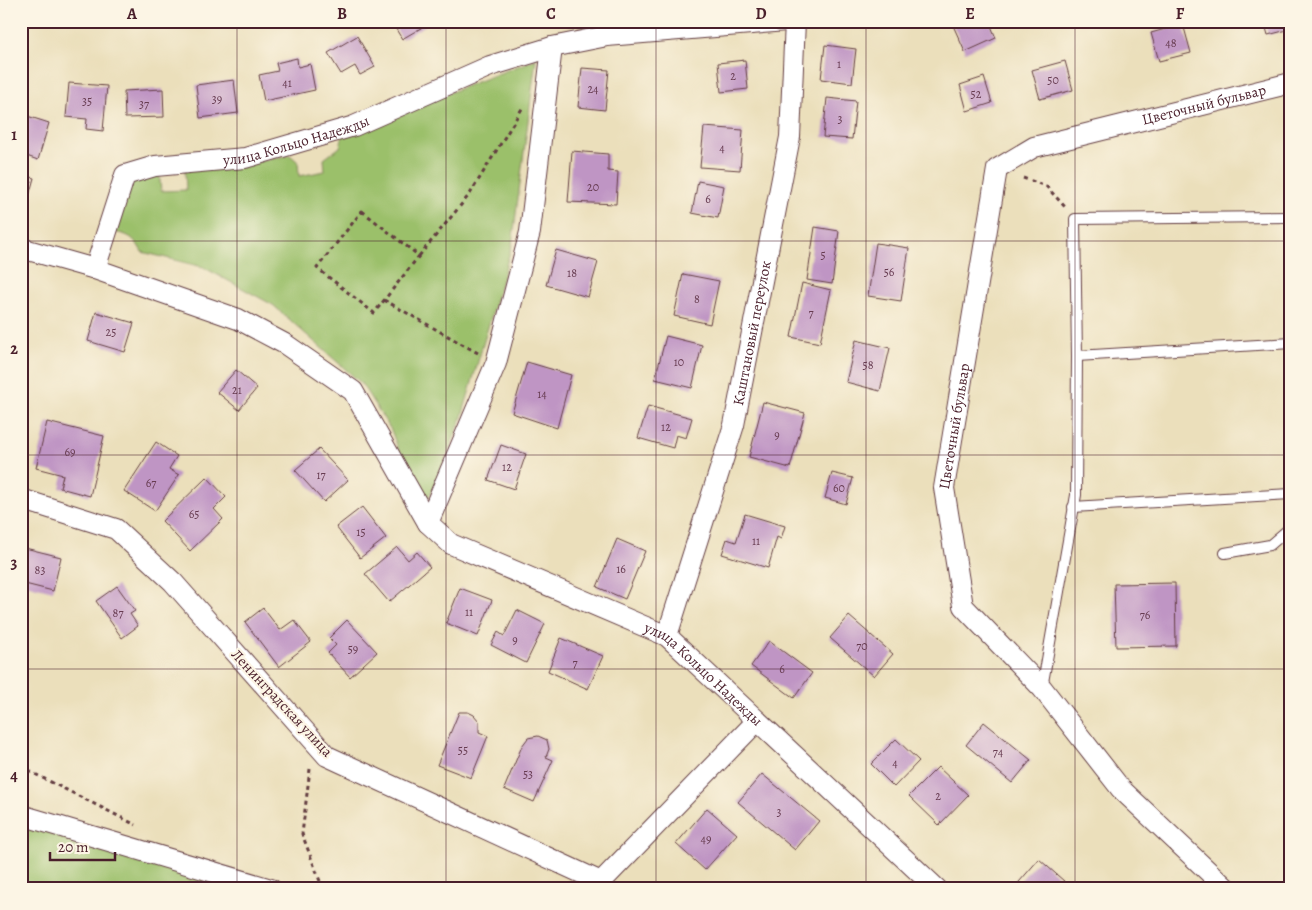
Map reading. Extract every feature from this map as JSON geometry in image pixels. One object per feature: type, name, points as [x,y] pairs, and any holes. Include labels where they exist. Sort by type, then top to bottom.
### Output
[{"type":"street","name":"улица Кольцо Надежды","points":[[95,270],[125,175],[155,166],[244,158],[345,129],[490,66],[552,47],[607,36],[786,21]]},
{"type":"street","name":"Каштановый переулок","points":[[666,636],[734,425],[790,137],[795,21]]},
{"type":"street","points":[[428,523],[496,363],[530,232],[552,47]]},
{"type":"street","name":"Цветочный бульвар","points":[[1227,889],[1121,789],[1042,688],[963,606],[944,488],[997,169],[1034,147],[1291,83]]},
{"type":"street","name":"улица Кольцо Надежды","points":[[21,248],[95,270],[238,319],[284,344],[353,391],[428,523],[451,544],[666,636],[937,889]]},
{"type":"street","name":"Ленинградская улица","points":[[21,499],[116,529],[173,582],[327,756],[601,882],[757,721]]},
{"type":"street","points":[[21,815],[271,889]]},
{"type":"lane","points":[[1042,688],[1076,495],[1078,356],[1074,219],[1291,217]]},
{"type":"lane","points":[[1078,356],[1291,343]]},
{"type":"lane","points":[[1074,507],[1291,494]]},
{"type":"lane","points":[[1225,553],[1270,546],[1291,527]]},
{"type":"path","points":[[419,256],[362,211],[317,268],[374,313],[470,194],[524,106],[547,86]]},
{"type":"path","points":[[997,169],[1046,186],[1074,219]]},
{"type":"path","points":[[384,300],[496,363]]},
{"type":"path","points":[[314,742],[302,834],[323,889]]},
{"type":"green space","points":[[536,59],[512,245],[461,420],[433,490],[428,497],[420,493],[408,475],[391,430],[361,383],[273,305],[203,267],[142,252],[131,238],[114,232],[126,187],[138,175],[159,171],[161,191],[186,190],[185,169],[239,166],[290,155],[298,162],[299,176],[325,171],[324,159],[340,147],[343,134]]},
{"type":"green space","points":[[21,823],[246,889],[21,889]]},
{"type":"building","points":[[391,21],[433,21],[402,39]]},
{"type":"building","points":[[951,21],[989,21],[996,38],[965,52]]},
{"type":"building","points":[[1264,21],[1291,21],[1291,29],[1268,35]]},
{"type":"building","points":[[1183,24],[1191,53],[1159,61],[1151,33]]},
{"type":"building","points":[[357,36],[375,67],[360,75],[355,66],[341,74],[328,53]]},
{"type":"building","points":[[825,45],[856,49],[852,83],[821,79]]},
{"type":"building","points":[[297,58],[298,67],[310,64],[315,90],[264,101],[259,75],[278,71],[276,63]]},
{"type":"building","points":[[745,60],[748,89],[721,92],[718,63]]},
{"type":"building","points":[[1065,61],[1073,90],[1040,99],[1032,70]]},
{"type":"building","points":[[582,68],[609,70],[605,110],[578,107]]},
{"type":"building","points":[[984,77],[992,103],[967,111],[960,85]]},
{"type":"building","points":[[234,80],[238,113],[200,118],[196,85]]},
{"type":"building","points":[[69,83],[107,86],[103,131],[86,129],[87,119],[66,117]]},
{"type":"building","points":[[163,89],[164,117],[125,118],[124,91]]},
{"type":"building","points":[[827,98],[856,101],[852,139],[823,137]]},
{"type":"building","points":[[21,114],[49,123],[38,160],[21,154]]},
{"type":"building","points":[[704,127],[743,130],[740,170],[700,167]]},
{"type":"building","points":[[572,151],[608,154],[608,171],[618,172],[616,204],[568,202]]},
{"type":"building","points":[[21,175],[34,178],[24,214],[21,213]]},
{"type":"building","points":[[698,181],[724,186],[718,218],[692,213]]},
{"type":"building","points":[[815,227],[839,231],[832,284],[807,280]]},
{"type":"building","points":[[876,243],[909,248],[901,301],[868,296]]},
{"type":"building","points":[[556,250],[598,262],[588,297],[546,285]]},
{"type":"building","points":[[683,274],[719,281],[710,324],[674,316]]},
{"type":"building","points":[[802,283],[831,290],[820,343],[791,337]]},
{"type":"building","points":[[96,312],[134,323],[125,352],[88,341]]},
{"type":"building","points":[[666,336],[702,345],[692,388],[655,379]]},
{"type":"building","points":[[856,340],[890,348],[880,391],[846,382]]},
{"type":"building","points":[[527,362],[571,375],[557,428],[512,413]]},
{"type":"building","points":[[236,370],[257,388],[239,410],[217,392]]},
{"type":"building","points":[[763,402],[805,413],[790,468],[749,457]]},
{"type":"building","points":[[648,406],[692,418],[686,438],[676,435],[673,448],[638,438]]},
{"type":"building","points":[[47,422],[104,436],[90,496],[60,488],[63,475],[36,468]]},
{"type":"building","points":[[156,442],[177,456],[169,469],[179,475],[155,511],[124,491]]},
{"type":"building","points":[[501,445],[526,454],[514,489],[488,480]]},
{"type":"building","points":[[319,449],[348,480],[324,502],[295,470]]},
{"type":"building","points":[[832,473],[853,478],[846,504],[825,498]]},
{"type":"building","points":[[207,477],[226,497],[214,509],[223,519],[190,551],[162,521]]},
{"type":"building","points":[[362,507],[386,538],[360,558],[336,527]]},
{"type":"building","points":[[745,514],[785,526],[781,539],[777,537],[768,568],[722,554],[727,539],[736,542]]},
{"type":"building","points":[[617,539],[645,551],[625,599],[597,587]]},
{"type":"building","points":[[21,547],[61,557],[53,591],[21,583]]},
{"type":"building","points":[[397,547],[408,560],[417,552],[430,567],[389,602],[365,574]]},
{"type":"building","points":[[1175,583],[1176,646],[1116,647],[1114,584]]},
{"type":"building","points":[[117,586],[135,611],[130,614],[138,626],[122,638],[96,601]]},
{"type":"building","points":[[460,588],[492,600],[478,636],[446,623]]},
{"type":"building","points":[[263,608],[280,630],[294,620],[311,642],[279,667],[245,622]]},
{"type":"building","points":[[517,610],[545,624],[526,663],[491,645],[498,632],[504,636]]},
{"type":"building","points":[[849,616],[893,654],[874,676],[830,638]]},
{"type":"building","points":[[347,620],[377,652],[350,677],[328,653],[336,645],[329,638]]},
{"type":"building","points":[[561,638],[603,656],[588,689],[548,671]]},
{"type":"building","points":[[769,641],[812,673],[794,698],[751,666]]},
{"type":"building","points":[[459,712],[468,712],[474,715],[479,721],[479,732],[488,736],[471,778],[437,765]]},
{"type":"building","points":[[984,722],[1031,760],[1012,783],[966,745]]},
{"type":"building","points":[[538,736],[547,740],[549,749],[546,757],[553,760],[534,802],[504,789],[522,746],[528,738]]},
{"type":"building","points":[[896,739],[919,761],[894,787],[871,764]]},
{"type":"building","points":[[938,767],[968,795],[939,825],[909,796]]},
{"type":"building","points":[[762,774],[819,821],[795,850],[738,802]]},
{"type":"building","points":[[707,808],[737,834],[705,870],[676,844]]},
{"type":"building","points":[[1039,859],[1073,889],[1013,889]]}]
